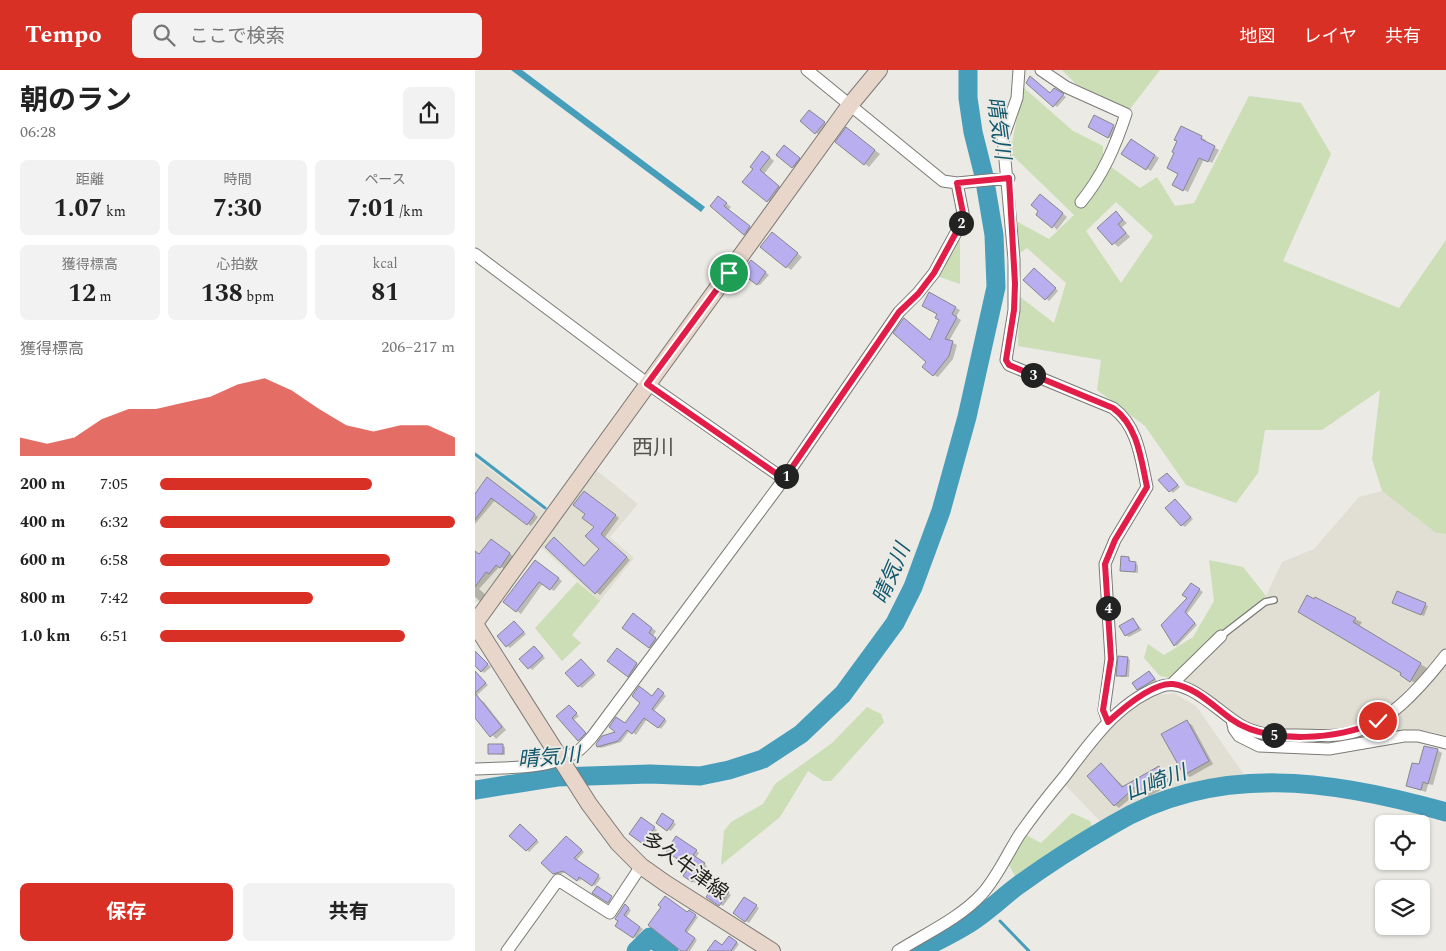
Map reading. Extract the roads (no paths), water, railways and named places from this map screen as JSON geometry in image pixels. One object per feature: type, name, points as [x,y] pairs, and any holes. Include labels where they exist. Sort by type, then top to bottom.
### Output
[{"type":"street","points":[[807,70],[943,181],[957,183],[1009,178]]},
{"type":"street","points":[[475,623],[647,384],[851,105],[879,70]]},
{"type":"street","points":[[1019,70],[1017,98],[1003,138],[1009,178],[1015,284],[1014,310],[1006,360],[1009,365],[1113,408],[1122,415],[1136,440],[1147,487],[1115,540],[1105,564],[1111,659],[1103,710],[1108,722]]},
{"type":"street","points":[[1041,70],[1066,87],[1126,114],[1113,152],[1098,182],[1081,202]]},
{"type":"street","points":[[475,769],[536,766],[561,760],[577,752],[592,737],[784,479],[899,312],[918,294],[934,273],[964,218],[957,183]]},
{"type":"street","points":[[475,254],[647,384],[784,479]]},
{"type":"street","name":"多久牛津線","points":[[475,623],[589,804],[619,844],[641,866],[772,951]]},
{"type":"street","points":[[898,951],[961,911],[981,895],[992,881],[1021,832],[1108,722],[1149,691],[1172,684],[1221,636]]},
{"type":"street","points":[[1172,684],[1195,693],[1232,720],[1257,733],[1270,735],[1344,734],[1362,729],[1378,721],[1409,696],[1446,655]]},
{"type":"street","points":[[1232,720],[1234,729],[1239,736],[1259,746],[1329,749],[1404,736],[1418,736],[1446,743]]},
{"type":"street","points":[[507,951],[558,880],[610,913],[641,866]]},
{"type":"lane","points":[[1221,636],[1265,602],[1275,600]]},
{"type":"water","points":[[511,70],[522,70],[705,207],[701,212]]},
{"type":"waterway","name":"晴気川","points":[[475,790],[557,777],[650,774],[700,776],[729,770],[763,759],[801,734],[843,694],[895,623],[913,587],[941,511],[967,417],[996,287],[994,235],[984,176],[973,132],[968,98],[968,70]]},
{"type":"waterway","points":[[475,454],[545,508]]},
{"type":"waterway","name":"山崎川","points":[[918,951],[972,922],[1039,871],[1112,825],[1152,805],[1193,792],[1234,785],[1276,783],[1319,785],[1404,801],[1446,812]]},
{"type":"waterway","points":[[1000,921],[1029,951]]},
{"type":"waterway","name":"山崎川","points":[[636,951],[650,937],[669,951]]},
{"type":"district","name":"西川","points":[[653,448]]}]
